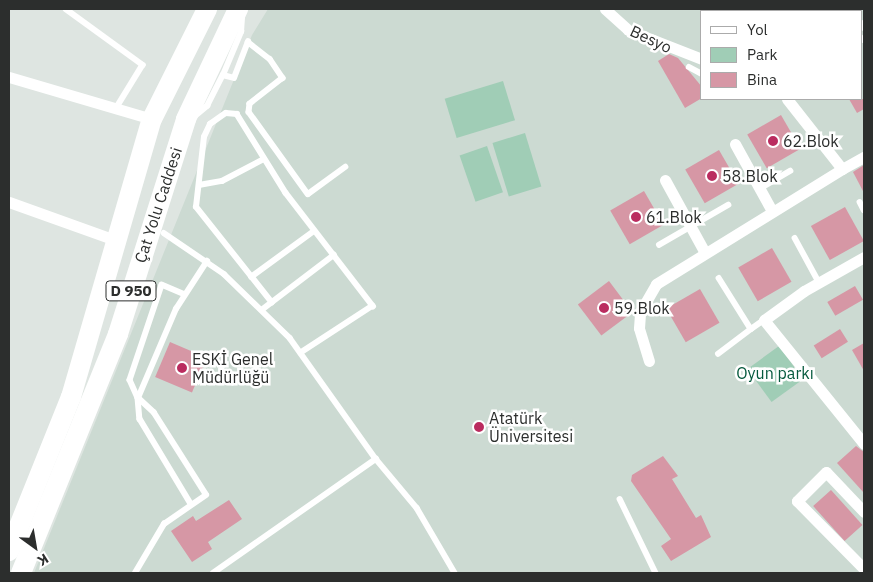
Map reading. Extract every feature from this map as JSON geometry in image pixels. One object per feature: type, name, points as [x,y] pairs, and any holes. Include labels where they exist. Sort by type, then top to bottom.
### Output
[{"type":"highway","name":"Çat Yolu Caddesi","points":[[21,573],[118,334],[186,119],[238,9]]},
{"type":"highway","name":"Çat Yolu Caddesi","points":[[9,551],[14,524],[71,397],[118,242],[152,119],[204,11]]},
{"type":"street","name":"Besyo","points":[[605,9],[628,30],[700,58]]},
{"type":"street","points":[[9,77],[152,119]]},
{"type":"street","points":[[788,100],[842,169]]},
{"type":"street","points":[[735,144],[772,211]]},
{"type":"street","points":[[649,361],[639,328],[648,295],[656,284],[704,251],[864,156]]},
{"type":"street","points":[[665,180],[704,251]]},
{"type":"street","points":[[9,202],[118,242]]},
{"type":"street","points":[[864,257],[819,282],[764,320],[864,444]]},
{"type":"street","points":[[864,512],[826,472],[797,501],[864,569]]},
{"type":"lane","points":[[66,9],[143,65],[116,108]]},
{"type":"lane","points":[[186,119],[207,106],[223,75],[242,26],[238,9]]},
{"type":"lane","points":[[223,75],[234,78],[248,42],[270,59],[283,78],[250,104],[249,112],[308,194],[345,167]]},
{"type":"lane","points":[[689,67],[700,73]]},
{"type":"lane","points":[[272,303],[198,213],[199,185],[206,130],[226,113],[237,114],[264,159],[314,231],[373,306],[301,354]]},
{"type":"lane","points":[[199,185],[222,181],[264,159]]},
{"type":"lane","points":[[759,189],[790,171]]},
{"type":"lane","points":[[860,202],[864,210]]},
{"type":"lane","points":[[659,245],[728,205]]},
{"type":"lane","points":[[251,277],[314,231]]},
{"type":"lane","points":[[164,233],[207,261],[263,310],[301,354],[376,459],[417,508],[455,573]]},
{"type":"lane","points":[[795,238],[819,282]]},
{"type":"lane","points":[[263,310],[334,255]]},
{"type":"lane","points":[[138,398],[185,295],[207,261]]},
{"type":"lane","points":[[720,278],[751,329]]},
{"type":"lane","points":[[185,295],[162,285],[130,380],[138,398],[140,419],[192,504]]},
{"type":"lane","points":[[718,354],[764,320]]},
{"type":"lane","points":[[135,573],[158,531],[206,495],[154,412],[138,398]]},
{"type":"lane","points":[[212,573],[376,459]]},
{"type":"lane","points":[[620,498],[656,573]]},
{"type":"shaded area","name":"Atatürk Üniversitesi","points":[[268,9],[864,9],[864,573],[34,573],[252,35]]},
{"type":"green space","points":[[503,81],[515,120],[457,138],[445,99]]},
{"type":"green space","points":[[525,133],[541,187],[509,196],[492,143]]},
{"type":"green space","points":[[487,146],[503,192],[476,202],[460,155]]},
{"type":"green space","name":"Oyun parkı","points":[[779,346],[803,379],[772,402],[747,369]]},
{"type":"building","points":[[669,54],[678,58],[700,85],[700,99],[685,108],[658,61]]},
{"type":"building","points":[[864,99],[864,109],[857,113],[850,100]]},
{"type":"building","name":"62.Blok","points":[[781,115],[800,149],[767,168],[747,134]]},
{"type":"building","name":"58.Blok","points":[[719,150],[738,184],[705,203],[685,170]]},
{"type":"building","points":[[864,165],[864,193],[853,172]]},
{"type":"building","name":"61.Blok","points":[[644,191],[664,225],[630,244],[610,210]]},
{"type":"building","points":[[845,207],[864,241],[830,260],[811,226]]},
{"type":"building","points":[[772,248],[792,282],[758,301],[738,268]]},
{"type":"building","name":"59.Blok","points":[[609,281],[632,312],[601,336],[578,304]]},
{"type":"building","points":[[855,286],[863,300],[835,316],[827,302]]},
{"type":"building","points":[[700,289],[720,323],[686,342],[666,308]]},
{"type":"building","points":[[840,329],[848,342],[822,358],[814,345]]},
{"type":"building","name":"ESKİ Genel Müdürlüğü","points":[[170,342],[207,358],[192,393],[155,377]]},
{"type":"building","points":[[864,343],[864,371],[852,350]]},
{"type":"building","points":[[856,446],[864,452],[864,493],[837,463]]},
{"type":"building","points":[[663,456],[678,476],[672,479],[696,518],[701,515],[711,537],[671,561],[661,546],[671,539],[631,481],[632,475]]},
{"type":"building","points":[[831,490],[862,525],[845,541],[813,506]]},
{"type":"building","points":[[229,500],[242,519],[208,542],[212,549],[192,562],[171,531],[193,516],[196,521]]},
{"type":"place","name":"62.Blok","points":[[773,141]]},
{"type":"place","name":"58.Blok","points":[[712,176]]},
{"type":"place","name":"61.Blok","points":[[636,217]]},
{"type":"place","name":"59.Blok","points":[[604,308]]},
{"type":"place","name":"ESKİ Genel Müdürlüğü","points":[[182,368]]},
{"type":"place","name":"Atatürk Üniversitesi","points":[[479,427]]}]
